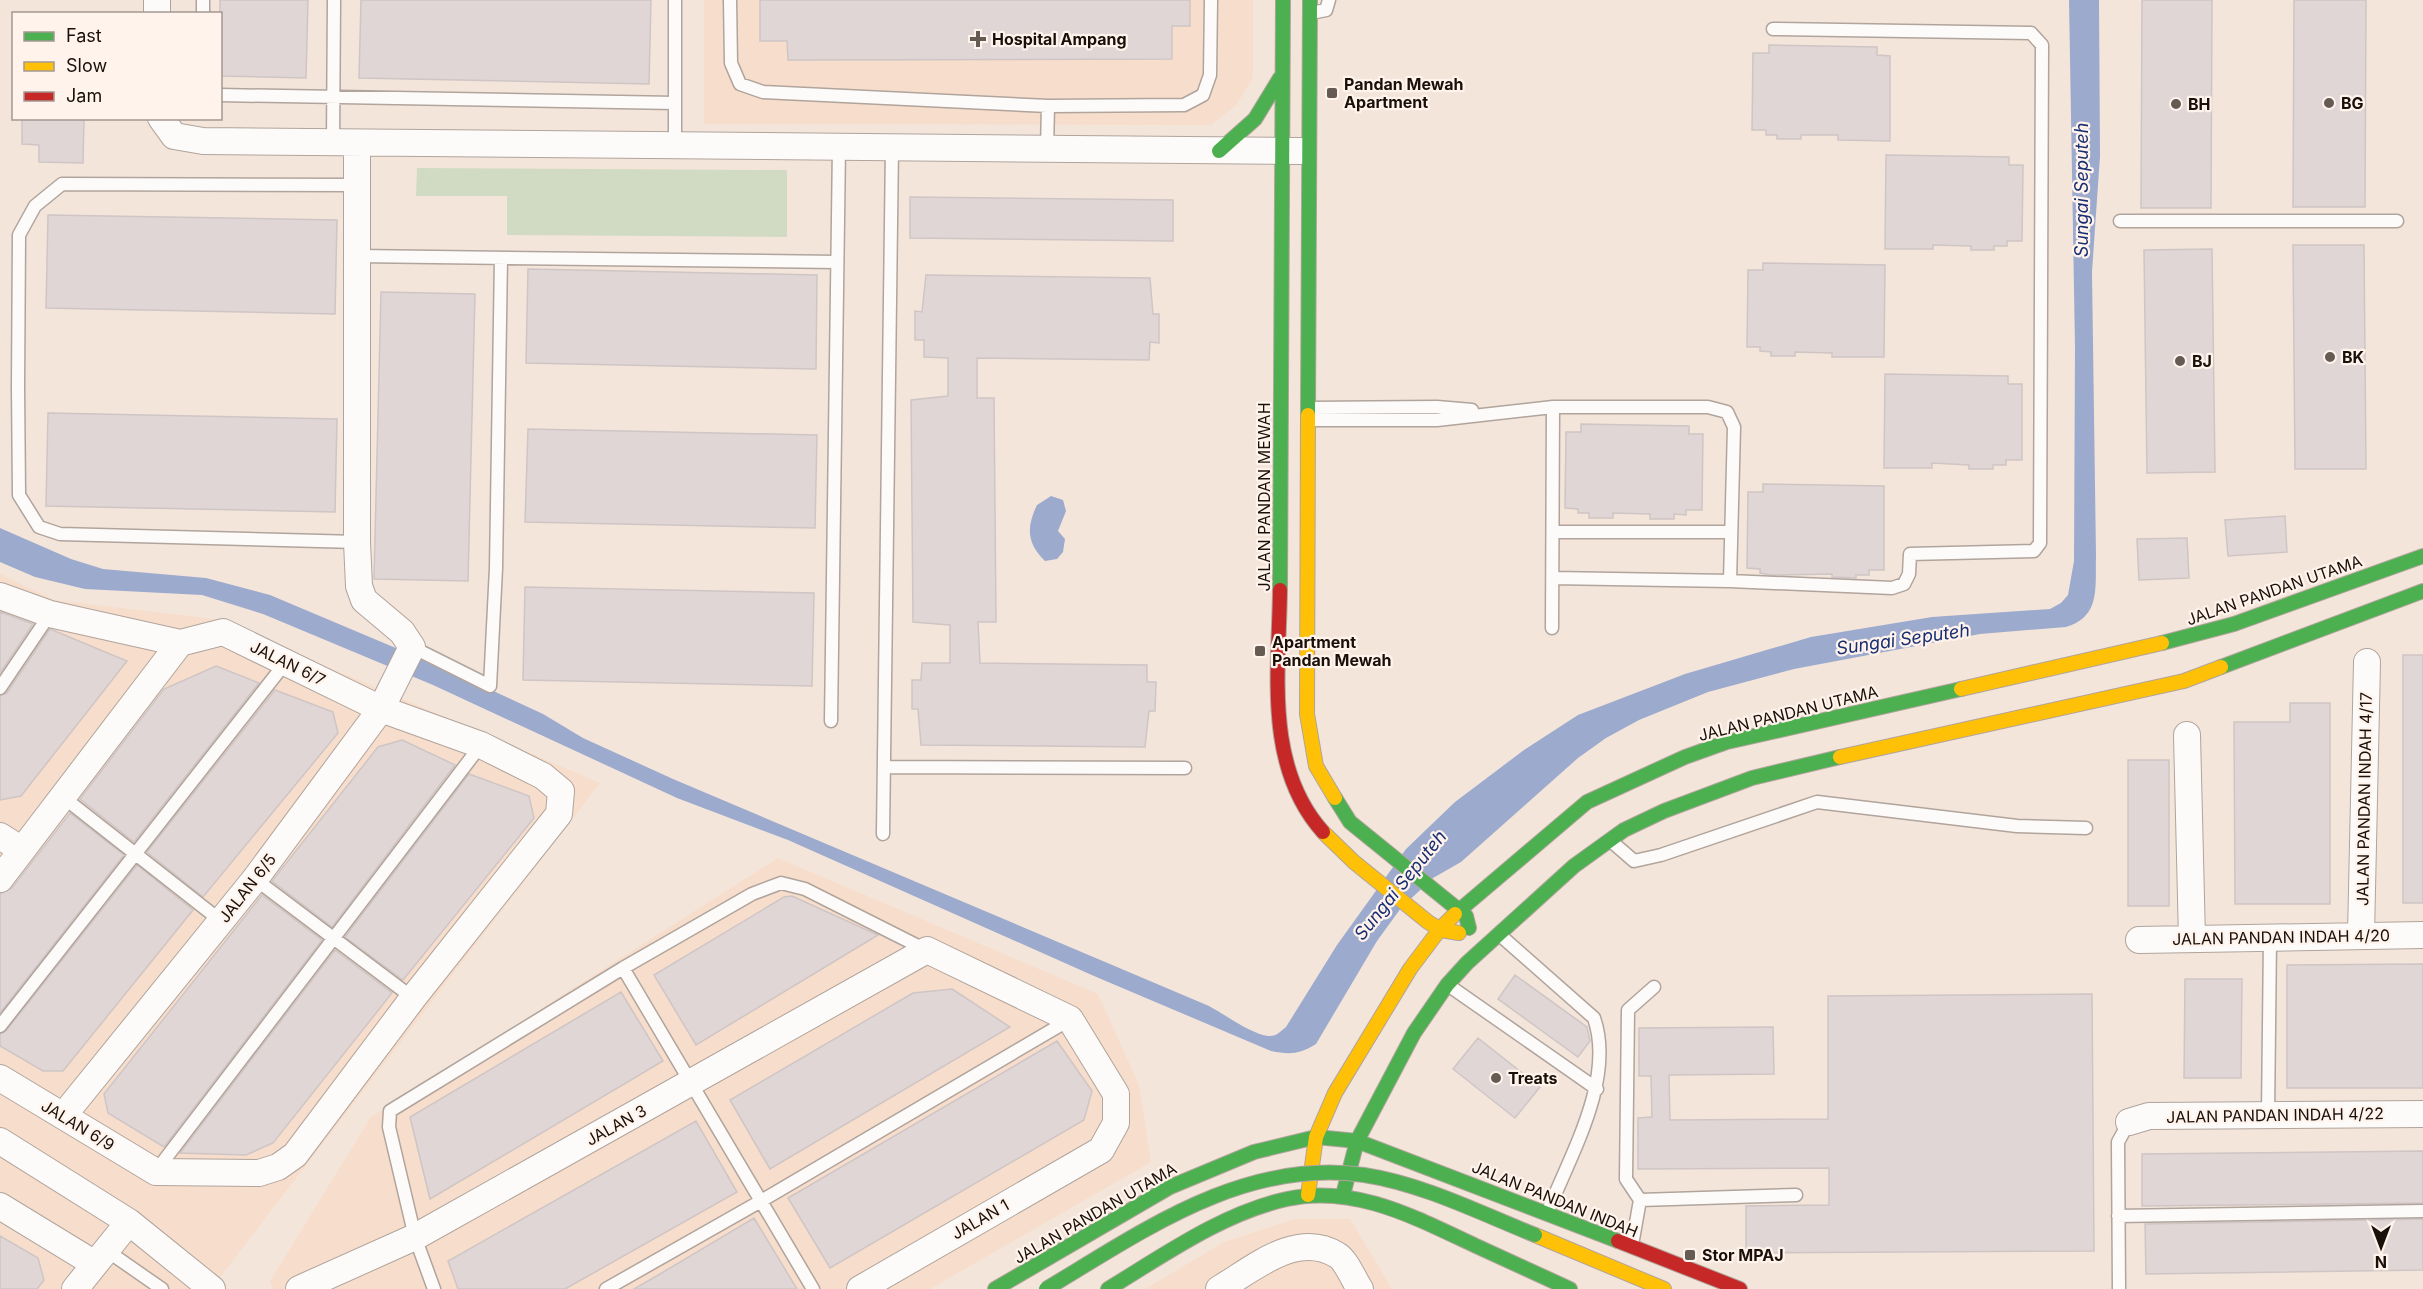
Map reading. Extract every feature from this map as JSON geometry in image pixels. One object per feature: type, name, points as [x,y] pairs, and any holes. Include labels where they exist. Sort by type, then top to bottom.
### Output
[{"type":"main road","name":"JALAN PANDAN MEWAH","points":[[1283,0],[1279,734],[1285,763],[1307,812],[1322,830],[1375,881],[1440,929]]},
{"type":"main road","points":[[1310,6],[1307,714],[1316,766],[1350,822],[1394,860],[1459,910],[1475,928],[1467,963]]},
{"type":"main road","points":[[1219,152],[1251,126],[1263,112],[1282,73]]},
{"type":"main road","name":"JALAN PANDAN UTAMA","points":[[1308,1195],[1316,1137],[1335,1093],[1410,969],[1440,929],[1459,910],[1587,802],[1685,757],[1727,742],[2184,638],[2235,624],[2423,556]]},
{"type":"main road","points":[[1547,871],[1664,811],[1752,778],[1987,723],[2065,709],[2184,681],[2423,591]]},
{"type":"main road","points":[[1343,1195],[1357,1141],[1414,1034],[1447,985],[1467,963],[1574,866],[1624,830]]},
{"type":"main road","points":[[1474,878],[1507,868]]},
{"type":"main road","points":[[1429,885],[1448,882]]},
{"type":"main road","points":[[1410,969],[1419,944],[1418,926],[1411,908]]},
{"type":"main road","points":[[1440,929],[1450,932],[1475,928]]},
{"type":"main road","name":"JALAN PANDAN UTAMA","points":[[995,1289],[1153,1196],[1197,1174],[1254,1152],[1316,1137],[1357,1141]]},
{"type":"main road","name":"JALAN PANDAN INDAH","points":[[1357,1141],[1547,1212],[1740,1289]]},
{"type":"main road","points":[[1415,1218],[1407,1194],[1410,1183],[1417,1176],[1435,1169]]},
{"type":"main road","points":[[1046,1289],[1199,1199],[1264,1177],[1317,1171],[1363,1175],[1416,1190],[1664,1289]]},
{"type":"main road","points":[[1197,1174],[1210,1173],[1233,1190],[1234,1202],[1221,1224]]},
{"type":"main road","points":[[1108,1289],[1221,1224],[1273,1204],[1308,1195],[1343,1195],[1392,1206],[1570,1289]]},
{"type":"street","points":[[162,120],[174,136],[204,141],[1219,152],[1309,151]]},
{"type":"street","points":[[345,143],[357,186],[359,586],[364,600],[402,632],[412,646]]},
{"type":"street","name":"JALAN 6/7","points":[[0,596],[50,614],[180,643],[223,632],[381,708],[481,745],[543,776],[561,791],[559,814],[413,998]]},
{"type":"street","points":[[0,879],[180,643]]},
{"type":"street","name":"JALAN 6/5","points":[[63,1116],[255,879],[381,708],[412,646]]},
{"type":"street","name":"JALAN PANDAN INDAH 4/17","points":[[2361,935],[2367,662]]},
{"type":"street","points":[[2187,735],[2192,939]]},
{"type":"street","points":[[0,836],[22,850]]},
{"type":"street","name":"JALAN PANDAN INDAH 4/20","points":[[2139,940],[2423,935]]},
{"type":"street","points":[[927,950],[1070,1019]]},
{"type":"street","name":"JALAN 3","points":[[299,1289],[415,1237],[927,950]]},
{"type":"street","points":[[156,1172],[259,1173],[278,1167],[295,1155],[413,998]]},
{"type":"street","name":"JALAN 1","points":[[860,1289],[1101,1150],[1116,1123],[1116,1094],[1070,1019]]},
{"type":"street","name":"JALAN 6/9","points":[[0,1078],[156,1172]]},
{"type":"street","name":"JALAN PANDAN INDAH 4/22","points":[[2129,1122],[2149,1116],[2423,1114]]},
{"type":"street","points":[[0,1141],[129,1222],[212,1289]]},
{"type":"street","points":[[0,1206],[100,1257]]},
{"type":"street","points":[[75,1289],[129,1222]]},
{"type":"street","points":[[1219,1289],[1280,1252],[1310,1245],[1338,1255],[1360,1289]]},
{"type":"lane","points":[[334,0],[333,97],[345,143]]},
{"type":"lane","points":[[675,0],[675,146]]},
{"type":"lane","points":[[730,0],[731,63],[740,84],[763,92],[1048,106],[1184,105],[1203,95],[1210,75],[1211,0]]},
{"type":"lane","points":[[1310,6],[1326,10],[1329,0]]},
{"type":"lane","points":[[1553,578],[1730,581],[1892,588],[1904,584],[1909,574],[1910,554],[2034,551],[2040,543],[2042,45],[2031,33],[1773,29]]},
{"type":"lane","points":[[222,95],[675,103]]},
{"type":"lane","points":[[1047,149],[1048,106]]},
{"type":"lane","points":[[831,721],[839,147]]},
{"type":"lane","points":[[883,834],[892,147]]},
{"type":"lane","points":[[357,186],[62,184],[35,206],[20,235],[18,377],[19,495],[39,526],[60,534],[357,542]]},
{"type":"lane","points":[[2120,221],[2397,221]]},
{"type":"lane","points":[[357,256],[837,262]]},
{"type":"lane","points":[[412,646],[490,686],[496,568],[501,258]]},
{"type":"lane","points":[[1308,414],[1437,407],[1492,412],[1553,407],[1708,406],[1727,412],[1734,427],[1730,581]]},
{"type":"lane","points":[[1552,628],[1553,407]]},
{"type":"lane","points":[[1553,532],[1731,532]]},
{"type":"lane","points":[[0,688],[50,614]]},
{"type":"lane","points":[[0,1026],[286,662]]},
{"type":"lane","points":[[156,1172],[481,745]]},
{"type":"lane","points":[[884,767],[1185,768]]},
{"type":"lane","points":[[63,797],[221,921]]},
{"type":"lane","points":[[1610,841],[1634,861],[1661,855],[1817,802],[2017,826],[2086,828]]},
{"type":"lane","points":[[255,879],[413,998]]},
{"type":"lane","points":[[434,1289],[415,1237],[389,1127],[390,1111],[623,968],[752,894],[781,883],[805,890],[927,950]]},
{"type":"lane","points":[[1499,934],[1593,1018],[1599,1034],[1597,1089],[1547,1212]]},
{"type":"lane","points":[[2268,1115],[2270,938]]},
{"type":"lane","points":[[623,968],[813,1289]]},
{"type":"lane","points":[[1447,985],[1597,1089]]},
{"type":"lane","points":[[1632,1247],[1640,1200],[1626,1179],[1628,1010],[1654,987]]},
{"type":"lane","points":[[606,1289],[761,1201],[1070,1019]]},
{"type":"lane","points":[[2119,1289],[2118,1142],[2129,1122]]},
{"type":"lane","points":[[1640,1200],[1796,1195]]},
{"type":"lane","points":[[2118,1216],[2423,1211]]},
{"type":"lane","points":[[100,1257],[162,1289]]},
{"type":"lane","points":[[1532,1289],[1539,1275]]},
{"type":"shaded area","name":"Hospital Ampang","points":[[704,0],[1253,0],[1253,78],[1236,105],[1211,125],[704,124]]},
{"type":"shaded area","points":[[0,574],[54,600],[215,619],[600,783],[211,1289],[0,1289]]},
{"type":"shaded area","points":[[778,858],[1098,994],[1139,1085],[1151,1162],[930,1289],[273,1289],[270,1281],[371,1117]]},
{"type":"shaded area","points":[[1295,1219],[1350,1219],[1392,1289],[1145,1289],[1224,1242]]},
{"type":"green space","points":[[417,168],[787,170],[787,237],[507,235],[507,196],[416,196]]},
{"type":"water","name":"Sungai Seputeh","points":[[2069,0],[2099,0],[2100,156],[2092,272],[2096,579],[2091,608],[2085,616],[2066,627],[1980,634],[1794,669],[1708,692],[1639,720],[1606,738],[1578,758],[1461,862],[1433,878],[1401,908],[1377,941],[1316,1044],[1300,1052],[1271,1051],[1094,976],[788,840],[677,798],[433,685],[263,614],[202,595],[85,589],[35,577],[0,562],[0,528],[71,559],[103,569],[206,578],[270,595],[455,673],[543,714],[583,738],[673,779],[1209,1006],[1239,1024],[1263,1035],[1272,1036],[1286,1027],[1337,945],[1406,849],[1455,802],[1524,750],[1578,715],[1685,674],[1811,637],[1932,617],[2050,609],[2061,603],[2068,595],[2074,561],[2075,347]]},
{"type":"water","points":[[1051,496],[1063,500],[1066,511],[1058,531],[1065,539],[1063,552],[1057,559],[1045,561],[1035,548],[1030,528],[1037,505]]},
{"type":"building","points":[[220,0],[308,0],[306,78],[222,76],[222,12],[220,12]]},
{"type":"building","points":[[361,0],[651,0],[649,84],[359,78]]},
{"type":"building","points":[[760,0],[1190,0],[1190,26],[1172,26],[1172,59],[788,60],[787,41],[760,41]]},
{"type":"building","name":"BH","points":[[2142,0],[2212,0],[2211,208],[2141,208]]},
{"type":"building","name":"BG","points":[[2294,0],[2366,0],[2365,207],[2293,207]]},
{"type":"building","points":[[1769,45],[1877,47],[1877,55],[1890,56],[1890,141],[1838,140],[1838,135],[1801,135],[1801,139],[1777,139],[1777,135],[1766,135],[1766,130],[1752,130],[1753,53],[1769,53]]},
{"type":"building","points":[[22,120],[84,120],[83,163],[39,162],[39,145],[22,144]]},
{"type":"building","points":[[1886,155],[2009,157],[2009,165],[2023,165],[2022,241],[2007,241],[2007,246],[1994,246],[1994,250],[1971,250],[1971,246],[1933,245],[1933,249],[1885,249]]},
{"type":"building","points":[[910,197],[1173,200],[1173,241],[910,238]]},
{"type":"building","points":[[48,215],[337,220],[335,314],[46,308]]},
{"type":"building","name":"BK","points":[[2293,245],[2364,245],[2366,469],[2295,469]]},
{"type":"building","name":"BJ","points":[[2212,249],[2215,472],[2147,473],[2144,250]]},
{"type":"building","points":[[1763,263],[1885,265],[1884,357],[1832,357],[1832,353],[1795,352],[1795,356],[1771,356],[1771,352],[1760,351],[1760,347],[1747,347],[1748,270],[1763,270]]},
{"type":"building","points":[[528,269],[817,275],[816,369],[526,363]]},
{"type":"building","points":[[926,275],[1150,278],[1153,314],[1159,314],[1159,343],[1150,342],[1149,360],[977,358],[977,398],[994,398],[996,622],[978,622],[980,663],[1147,665],[1147,682],[1156,682],[1155,711],[1149,711],[1145,747],[921,745],[918,709],[912,709],[912,680],[921,680],[922,663],[950,663],[950,625],[913,622],[911,400],[948,396],[948,358],[924,357],[924,340],[915,340],[915,311],[922,312]]},
{"type":"building","points":[[381,292],[475,294],[468,581],[374,579]]},
{"type":"building","points":[[1885,374],[2008,376],[2008,384],[2022,384],[2022,460],[2006,460],[2006,465],[1993,465],[1993,469],[1969,469],[1969,465],[1932,463],[1932,468],[1884,468]]},
{"type":"building","points":[[48,413],[337,419],[335,512],[46,506]]},
{"type":"building","points":[[1581,424],[1689,426],[1689,434],[1703,434],[1702,510],[1686,510],[1686,515],[1674,514],[1674,519],[1650,519],[1650,514],[1613,513],[1613,518],[1589,518],[1589,513],[1578,513],[1578,509],[1565,508],[1566,432],[1581,432]]},
{"type":"building","points":[[528,429],[817,435],[815,528],[525,522]]},
{"type":"building","points":[[1763,484],[1884,486],[1884,570],[1869,570],[1869,575],[1856,575],[1856,578],[1832,577],[1832,574],[1771,575],[1760,573],[1760,569],[1747,568],[1748,492],[1763,492]]},
{"type":"building","points":[[2285,516],[2287,552],[2228,556],[2225,520]]},
{"type":"building","points":[[2187,538],[2189,578],[2139,580],[2137,539]]},
{"type":"building","points":[[525,587],[814,593],[812,686],[523,680]]},
{"type":"building","points":[[0,612],[33,624],[0,673]]},
{"type":"building","points":[[50,629],[127,661],[21,796],[0,800],[0,696],[7,693]]},
{"type":"building","points":[[2403,655],[2423,655],[2423,903],[2403,903]]},
{"type":"building","points":[[216,666],[259,683],[134,842],[80,799],[164,689]]},
{"type":"building","points":[[275,690],[333,712],[338,733],[203,897],[147,852]]},
{"type":"building","points":[[2290,703],[2330,703],[2330,904],[2235,904],[2234,722],[2290,722]]},
{"type":"building","points":[[402,740],[455,765],[332,927],[272,881],[378,747]]},
{"type":"building","points":[[2128,760],[2169,760],[2169,906],[2128,906]]},
{"type":"building","points":[[469,774],[529,796],[534,818],[403,980],[345,937]]},
{"type":"building","points":[[70,813],[124,855],[0,1013],[0,894],[12,888]]},
{"type":"building","points":[[137,865],[193,910],[63,1071],[43,1071],[0,1046],[0,1034],[6,1031]]},
{"type":"building","points":[[262,895],[322,940],[164,1147],[108,1113],[104,1094]]},
{"type":"building","points":[[792,896],[878,935],[696,1045],[654,975],[784,897]]},
{"type":"building","points":[[335,950],[392,993],[273,1143],[246,1155],[180,1153]]},
{"type":"building","points":[[2423,964],[2423,1088],[2287,1088],[2287,965]]},
{"type":"building","points":[[1515,975],[1587,1027],[1590,1041],[1578,1057],[1498,999]]},
{"type":"building","points":[[2185,979],[2242,979],[2241,1078],[2184,1078]]},
{"type":"building","points":[[952,989],[1010,1027],[770,1169],[730,1100],[913,993]]},
{"type":"building","points":[[621,992],[663,1061],[430,1199],[410,1117]]},
{"type":"building","points":[[2092,994],[2094,1251],[1746,1253],[1746,1206],[1829,1205],[1829,1168],[1638,1169],[1638,1118],[1652,1117],[1651,1076],[1639,1076],[1639,1028],[1773,1027],[1774,1074],[1669,1075],[1670,1120],[1828,1119],[1828,996]]},
{"type":"building","name":"Treats","points":[[1478,1038],[1540,1087],[1515,1118],[1453,1069]]},
{"type":"building","points":[[1057,1041],[1092,1091],[1084,1120],[830,1268],[788,1198]]},
{"type":"building","points":[[696,1121],[737,1192],[565,1289],[458,1289],[448,1261]]},
{"type":"building","points":[[2423,1151],[2423,1203],[2142,1206],[2142,1154]]},
{"type":"building","points":[[754,1218],[797,1289],[634,1289],[660,1274]]},
{"type":"building","points":[[2423,1219],[2423,1270],[2146,1274],[2145,1224]]},
{"type":"building","points":[[0,1236],[38,1258],[44,1280],[37,1289],[0,1289]]},
{"type":"traffic: fast","points":[[1280,590],[1283,0]]},
{"type":"traffic: fast","points":[[1308,415],[1310,0]]},
{"type":"traffic: fast","points":[[1219,151],[1255,119],[1280,78]]},
{"type":"traffic: fast","points":[[2162,643],[2234,624],[2423,556]]},
{"type":"traffic: fast","points":[[2221,667],[2423,591]]},
{"type":"traffic: fast","points":[[1455,914],[1587,802],[1685,757],[1727,742],[1961,689]]},
{"type":"traffic: fast","points":[[1343,1195],[1357,1141],[1414,1033],[1447,985],[1467,963],[1574,866],[1624,830],[1664,811],[1752,778],[1840,757]]},
{"type":"traffic: fast","points":[[1335,798],[1350,822],[1466,916],[1469,928]]},
{"type":"traffic: fast","points":[[995,1289],[1170,1187],[1254,1152],[1316,1137],[1357,1141],[1618,1241]]},
{"type":"traffic: fast","points":[[1046,1289],[1120,1244],[1196,1204],[1236,1188],[1277,1177],[1320,1173],[1364,1175],[1386,1179],[1430,1192],[1535,1235]]},
{"type":"traffic: fast","points":[[1108,1289],[1194,1236],[1240,1214],[1263,1205],[1312,1196],[1336,1196],[1384,1206],[1430,1224],[1570,1289]]},
{"type":"traffic: slow","points":[[1308,415],[1307,714],[1316,766],[1335,798]]},
{"type":"traffic: slow","points":[[1961,689],[2162,643]]},
{"type":"traffic: slow","points":[[1840,757],[2184,681],[2221,667]]},
{"type":"traffic: slow","points":[[1323,832],[1354,862],[1428,922],[1441,930],[1459,933]]},
{"type":"traffic: slow","points":[[1308,1195],[1316,1137],[1335,1093],[1410,969],[1440,929],[1455,914]]},
{"type":"traffic: slow","points":[[1535,1235],[1664,1289]]},
{"type":"traffic: jam","points":[[1280,590],[1278,685],[1283,748],[1291,778],[1304,806],[1323,832]]},
{"type":"traffic: jam","points":[[1618,1241],[1740,1289]]},
{"type":"place","name":"Hospital Ampang","points":[[978,39]]},
{"type":"place","name":"Pandan Mewah Apartment","points":[[1332,93]]},
{"type":"place","name":"BG","points":[[2329,103]]},
{"type":"place","name":"BH","points":[[2176,104]]},
{"type":"place","name":"BK","points":[[2330,357]]},
{"type":"place","name":"BJ","points":[[2180,361]]},
{"type":"place","name":"Apartment Pandan Mewah","points":[[1260,651]]},
{"type":"place","name":"Treats","points":[[1496,1078]]},
{"type":"place","name":"Stor MPAJ","points":[[1690,1255]]}]
